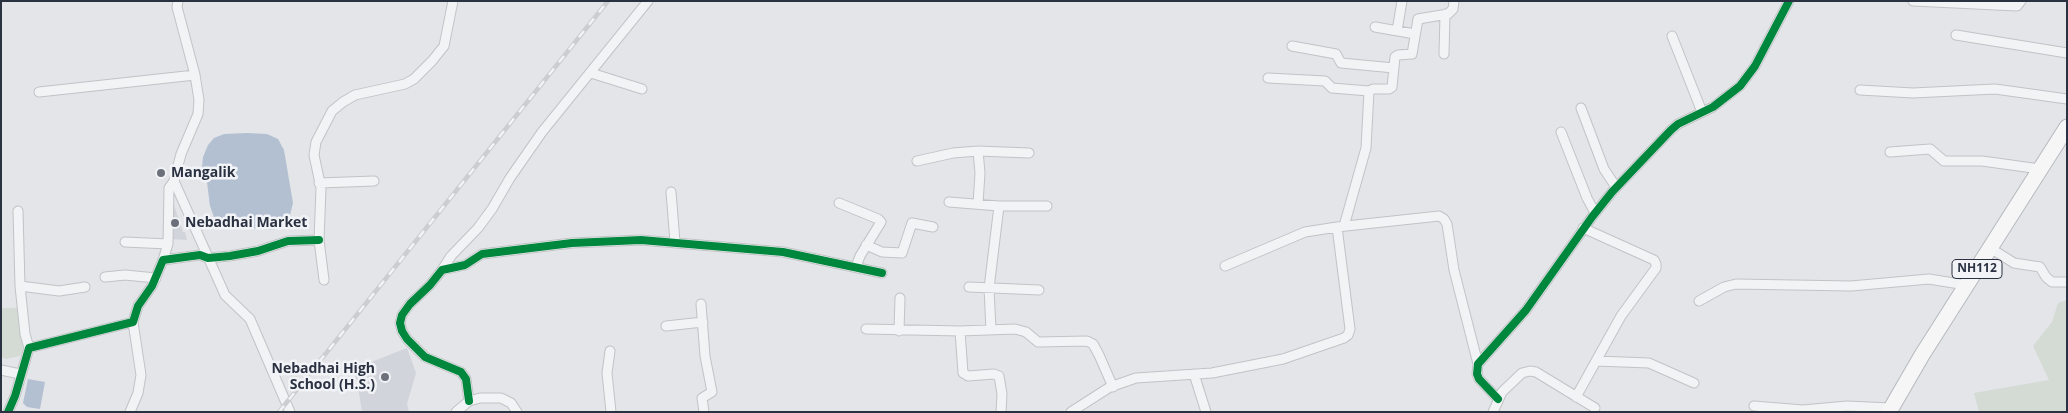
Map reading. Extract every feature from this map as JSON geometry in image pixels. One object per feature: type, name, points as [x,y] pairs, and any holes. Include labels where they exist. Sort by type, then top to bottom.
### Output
[{"type":"highway","name":"NH112","points":[[1890,410],[1966,285],[2067,127]]},
{"type":"street","points":[[130,412],[138,393],[141,375],[133,322],[138,306],[156,278],[168,244],[167,206],[169,188],[174,181],[181,154],[198,114],[195,75],[177,7],[178,1]]},
{"type":"street","points":[[324,280],[319,240],[319,183],[314,155],[316,142],[332,111],[343,102],[355,95],[405,84],[414,79],[444,46],[453,1]]},
{"type":"street","points":[[469,400],[466,379],[461,372],[425,357],[420,353],[402,331],[400,323],[402,315],[410,304],[430,285],[456,250],[478,228],[537,140],[648,1]]},
{"type":"street","points":[[1397,31],[1402,1]]},
{"type":"street","points":[[1268,78],[1325,81],[1332,88],[1370,91],[1374,89],[1389,89],[1392,87],[1397,55],[1412,54],[1418,19],[1445,14],[1453,9],[1454,1]]},
{"type":"street","points":[[1478,364],[1526,310],[1583,228],[1616,187],[1678,124],[1724,100],[1740,86],[1755,66],[1789,1]]},
{"type":"street","points":[[1913,1],[2017,6],[2021,1]]},
{"type":"street","points":[[1444,54],[1445,14]]},
{"type":"street","points":[[1375,27],[1415,34]]},
{"type":"street","points":[[1956,35],[2067,53]]},
{"type":"street","points":[[1672,36],[1702,112]]},
{"type":"street","points":[[1292,46],[1336,54],[1341,63],[1394,68]]},
{"type":"street","points":[[591,73],[642,89]]},
{"type":"street","points":[[39,92],[195,75]]},
{"type":"street","points":[[1860,90],[1913,93],[1995,89],[2067,99]]},
{"type":"street","points":[[1070,412],[1084,408],[1112,386],[1136,378],[1212,373],[1283,359],[1348,335],[1350,329],[1340,227],[1365,154],[1370,91]]},
{"type":"street","points":[[1581,108],[1604,169],[1616,187]]},
{"type":"street","points":[[1561,132],[1587,198],[1595,213]]},
{"type":"street","points":[[1890,152],[1930,149],[1944,161],[1982,160],[2040,169]]},
{"type":"street","points":[[978,151],[980,173],[978,204]]},
{"type":"street","points":[[917,160],[953,153],[978,151],[1029,152]]},
{"type":"street","points":[[174,181],[225,295],[250,319],[290,412]]},
{"type":"street","points":[[319,183],[374,181]]},
{"type":"street","points":[[671,192],[675,242]]},
{"type":"street","points":[[948,202],[999,206],[1047,206]]},
{"type":"street","points":[[839,203],[878,219],[880,222],[880,226],[866,246],[856,267]]},
{"type":"street","points":[[991,330],[989,288],[999,206]]},
{"type":"street","points":[[1,409],[6,412],[15,396],[29,348],[24,334],[20,286],[18,211]]},
{"type":"street","points":[[1224,266],[1305,232],[1433,216],[1444,219],[1454,270],[1478,364],[1477,374],[1498,399]]},
{"type":"street","points":[[866,246],[882,252],[902,253],[912,223],[933,226]]},
{"type":"street","points":[[1576,397],[1626,308],[1656,268],[1654,260],[1583,228]]},
{"type":"street","points":[[163,260],[200,255],[208,258],[258,251],[288,241],[319,240]]},
{"type":"street","points":[[442,270],[465,265],[482,254],[532,248],[641,240],[783,252],[882,273]]},
{"type":"street","points":[[124,242],[168,244]]},
{"type":"street","points":[[1990,248],[2014,263],[2040,267],[2046,277],[2052,282],[2067,282]]},
{"type":"street","points":[[105,277],[125,275],[156,278]]},
{"type":"street","points":[[1699,301],[1724,287],[1736,284],[1851,286],[1929,279],[1966,285]]},
{"type":"street","points":[[20,286],[59,291],[85,287]]},
{"type":"street","points":[[970,287],[1038,290]]},
{"type":"street","points":[[899,331],[900,298]]},
{"type":"street","points":[[701,304],[705,356],[712,392],[702,398],[704,412]]},
{"type":"street","points":[[29,348],[133,322]]},
{"type":"street","points":[[666,326],[703,322]]},
{"type":"street","points":[[866,329],[960,331],[1022,329],[1034,341],[1042,343],[1090,342],[1103,362],[1112,386]]},
{"type":"street","points":[[960,331],[963,373],[965,375],[994,374],[999,376],[1002,394],[1001,412]]},
{"type":"street","points":[[610,352],[607,373],[611,412]]},
{"type":"street","points":[[1596,361],[1649,363],[1694,383]]},
{"type":"street","points":[[1,370],[20,374]]},
{"type":"street","points":[[1493,412],[1502,392],[1522,373],[1530,371],[1536,372],[1595,408]]},
{"type":"street","points":[[1194,374],[1206,412]]},
{"type":"street","points":[[456,412],[469,400],[480,398],[501,398],[511,404],[517,412]]},
{"type":"street","points":[[1754,406],[1803,410],[1847,406],[1890,410]]},
{"type":"shaded area","name":"Nebadhai Market","points":[[171,196],[183,232],[185,232],[187,240],[169,239]]},
{"type":"shaded area","points":[[2067,300],[2067,412],[1979,412],[1974,393],[2049,380],[2033,346],[2052,322],[2058,303]]},
{"type":"shaded area","points":[[1,308],[19,308],[23,350],[20,356],[6,359],[1,357]]},
{"type":"shaded area","name":"Nebadhai High School (H.S.)","points":[[407,348],[416,373],[407,404],[409,412],[362,412],[357,381],[352,367],[364,362],[366,364]]},
{"type":"shaded area","points":[[291,361],[302,370],[295,380],[285,368]]},
{"type":"water","points":[[224,134],[267,134],[278,139],[284,150],[293,203],[290,215],[284,224],[274,230],[239,227],[221,223],[214,217],[210,206],[207,182],[203,177],[202,168],[203,157],[208,145],[214,138]]},
{"type":"water","points":[[28,379],[45,382],[40,409],[27,407],[23,403]]},
{"type":"railway","points":[[279,412],[608,1]]},
{"type":"cycle path","points":[[1498,399],[1479,379],[1477,374],[1478,364],[1526,310],[1612,192],[1678,124],[1713,107],[1740,86],[1755,66],[1789,1]]},
{"type":"cycle path","points":[[8,412],[15,396],[29,348],[133,322],[138,306],[152,286],[163,260],[200,255],[208,258],[230,256],[258,251],[288,241],[319,240]]},
{"type":"cycle path","points":[[469,401],[466,379],[461,372],[425,357],[407,339],[400,323],[402,315],[410,304],[430,285],[442,270],[465,265],[482,254],[572,243],[641,240],[783,252],[882,273]]},
{"type":"place","name":"Mangalik","points":[[161,173]]},
{"type":"place","name":"Nebadhai Market","points":[[175,223]]},
{"type":"place","name":"Nebadhai High School (H.S.)","points":[[385,377]]}]
